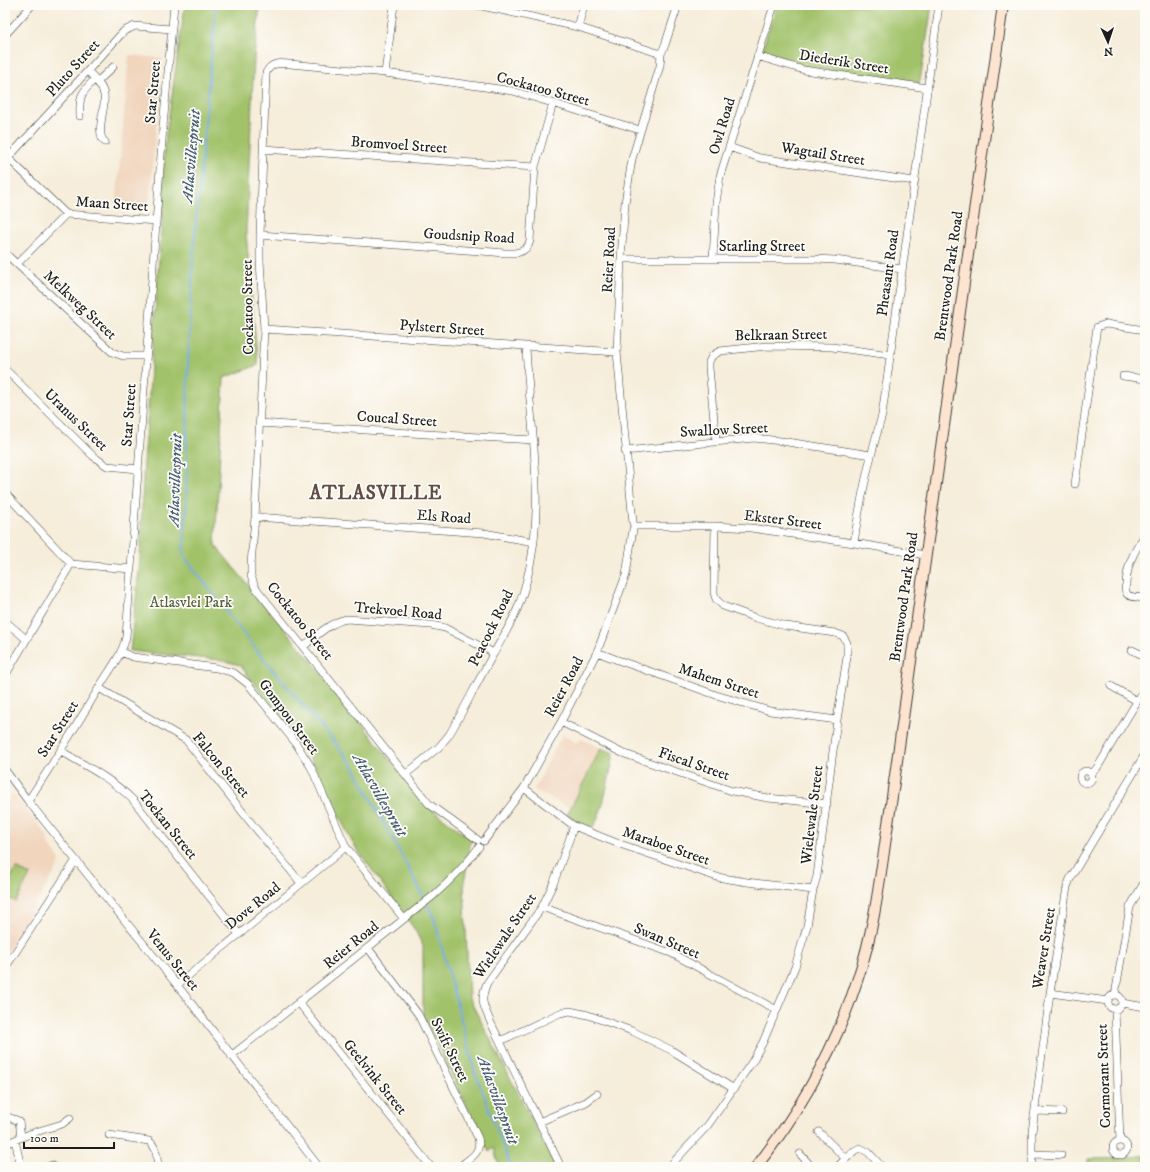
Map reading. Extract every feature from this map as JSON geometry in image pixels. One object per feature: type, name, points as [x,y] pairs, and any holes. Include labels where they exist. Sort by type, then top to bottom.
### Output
[{"type":"street","points":[[5,35],[32,5]]},
{"type":"street","name":"Star Street","points":[[28,801],[121,652],[128,628],[146,356],[174,5]]},
{"type":"street","points":[[385,73],[394,5]]},
{"type":"street","points":[[477,5],[578,27],[661,54]]},
{"type":"street","points":[[578,27],[584,5]]},
{"type":"street","name":"Reier Road","points":[[232,1056],[453,879],[468,862],[480,843],[524,788],[561,722],[597,652],[626,575],[634,526],[625,451],[618,352],[621,259],[627,189],[632,159],[660,66],[661,54],[666,45],[678,5]]},
{"type":"street","name":"Owl Road","points":[[713,259],[716,203],[720,176],[774,5]]},
{"type":"street","name":"Pheasant Road","points":[[854,543],[859,506],[870,455],[882,415],[939,5]]},
{"type":"street","name":"Brentwood Park Road","points":[[756,1167],[790,1121],[826,1059],[840,1028],[858,978],[870,935],[877,896],[1003,5]]},
{"type":"street","name":"Pluto Street","points":[[6,156],[88,71],[124,31],[135,26],[171,29]]},
{"type":"street","name":"Diederik Street","points":[[758,56],[804,70],[928,88]]},
{"type":"street","name":"Cockatoo Street","points":[[480,843],[429,804],[255,587],[251,576],[264,329],[260,235],[265,77],[268,69],[272,65],[278,63],[385,73],[513,91],[640,130]]},
{"type":"street","points":[[80,116],[79,104],[83,90],[113,67]]},
{"type":"street","points":[[88,71],[102,88],[104,94],[100,132],[102,139],[105,142]]},
{"type":"street","name":"Goudsnip Road","points":[[260,235],[517,253],[526,248],[530,241],[535,167],[553,103]]},
{"type":"street","name":"Wagtail Street","points":[[729,148],[760,158],[914,181]]},
{"type":"street","name":"Bromvoel Street","points":[[263,149],[535,167]]},
{"type":"street","name":"Maan Street","points":[[6,156],[66,214],[156,221]]},
{"type":"street","name":"Maan Street","points":[[17,264],[66,214]]},
{"type":"street","name":"Melkweg Street","points":[[5,253],[112,352],[123,356],[146,356]]},
{"type":"street","name":"Starling Street","points":[[621,259],[836,260],[902,269]]},
{"type":"street","points":[[1075,484],[1097,327],[1106,324],[1145,330]]},
{"type":"street","name":"Pylstert Street","points":[[264,329],[618,352]]},
{"type":"street","name":"Belkraan Street","points":[[716,441],[709,364],[712,356],[716,353],[724,350],[767,346],[807,346],[832,347],[890,354]]},
{"type":"street","name":"Peacock Road","points":[[406,774],[439,747],[449,735],[508,629],[520,602],[528,574],[534,542],[537,513],[534,440],[526,347]]},
{"type":"street","name":"Uranus Street","points":[[5,369],[93,456],[107,466],[138,469]]},
{"type":"street","points":[[1123,376],[1145,379]]},
{"type":"street","name":"Coucal Street","points":[[259,423],[534,440]]},
{"type":"street","name":"Swallow Street","points":[[625,451],[754,438],[870,455]]},
{"type":"street","points":[[5,493],[71,564],[131,569]]},
{"type":"street","name":"Els Road","points":[[255,517],[484,533],[534,542]]},
{"type":"street","name":"Ekster Street","points":[[634,526],[715,526],[751,528],[925,555]]},
{"type":"street","name":"Wielewale Street","points":[[669,1167],[708,1125],[752,1062],[763,1042],[795,967],[807,926],[817,876],[837,720],[847,657],[847,643],[843,636],[835,633],[786,626],[756,618],[723,606],[716,599],[714,593],[715,526]]},
{"type":"street","points":[[1145,535],[1130,560],[1127,570],[1126,588],[1126,593],[1129,595],[1145,598]]},
{"type":"street","points":[[5,676],[71,564]]},
{"type":"street","name":"Trekvoel Road","points":[[303,646],[330,625],[339,620],[347,619],[431,625],[445,628],[494,653]]},
{"type":"street","points":[[5,621],[26,639]]},
{"type":"street","points":[[1132,650],[1145,656]]},
{"type":"street","name":"Gompou Street","points":[[121,652],[133,657],[216,668],[234,673],[248,684],[295,742],[311,768],[346,847],[404,919]]},
{"type":"street","name":"Mahem Street","points":[[597,652],[716,695],[770,711],[837,720]]},
{"type":"street","points":[[1111,686],[1137,701]]},
{"type":"street","name":"Falcon Street","points":[[99,688],[186,740],[301,883]]},
{"type":"street","points":[[1091,774],[1098,768],[1145,688]]},
{"type":"street","name":"Fiscal Street","points":[[561,722],[622,753],[732,791],[768,798],[827,804]]},
{"type":"street","name":"Toekan Street","points":[[61,750],[112,782],[133,800],[239,934]]},
{"type":"street","name":"Weaver Street","points":[[1032,1167],[1032,1132],[1050,993],[1068,884],[1145,754]]},
{"type":"street","name":"Venus Street","points":[[5,770],[28,801],[177,985],[319,1167]]},
{"type":"street","name":"Maraboe Street","points":[[524,788],[574,826],[614,842],[717,877],[813,890]]},
{"type":"street","name":"Wielewale Street","points":[[561,1167],[482,1001],[487,983],[542,907],[554,882],[574,826]]},
{"type":"street","name":"Dove Road","points":[[177,985],[346,847]]},
{"type":"street","points":[[5,968],[76,860]]},
{"type":"street","points":[[1115,995],[1130,907],[1145,881]]},
{"type":"street","name":"Swan Street","points":[[542,907],[671,954],[777,1010]]},
{"type":"street","name":"Swift Street","points":[[368,948],[418,1014],[478,1138],[480,1147],[477,1152],[459,1167]]},
{"type":"street","points":[[1050,993],[1108,1001]]},
{"type":"street","points":[[1115,995],[1121,997],[1122,1003],[1119,1008],[1115,1010],[1109,1007],[1108,1001],[1109,997],[1115,995]]},
{"type":"street","name":"Geelvink Street","points":[[299,1003],[431,1167]]},
{"type":"street","points":[[1122,1003],[1145,1006]]},
{"type":"street","name":"Cormorant Street","points":[[1115,1010],[1120,1141]]},
{"type":"street","points":[[500,1041],[560,1013],[570,1012],[588,1014],[632,1031],[671,1050],[734,1089]]},
{"type":"street","points":[[539,1122],[586,1102],[597,1094]]},
{"type":"street","points":[[1036,1110],[1062,1112]]},
{"type":"street","points":[[5,1116],[19,1121],[18,1138],[21,1167]]},
{"type":"street","points":[[5,1144],[18,1138],[62,1124],[70,1118]]},
{"type":"street","points":[[819,1132],[846,1159]]},
{"type":"street","points":[[109,1135],[150,1141],[154,1144],[156,1150],[158,1167]]},
{"type":"street","points":[[838,1167],[854,1151],[860,1148],[868,1152],[882,1167]]},
{"type":"street","points":[[800,1154],[812,1167]]},
{"type":"street","points":[[1032,1154],[1061,1155]]},
{"type":"shaded area","points":[[129,55],[162,58],[149,209],[116,206]]},
{"type":"shaded area","points":[[562,735],[577,743],[580,738],[601,748],[570,808],[534,790]]},
{"type":"shaded area","points":[[12,793],[47,835],[48,843],[60,860],[59,865],[5,955],[5,805]]},
{"type":"green space","name":"Atlasvlei Park","points":[[185,5],[260,5],[254,58],[246,233],[258,365],[224,378],[215,545],[323,675],[425,804],[471,839],[464,884],[469,998],[556,1167],[499,1167],[494,1148],[489,1152],[423,1015],[423,946],[415,930],[352,842],[310,758],[240,665],[220,660],[130,651],[140,561],[143,476],[162,219],[164,149]]},
{"type":"green space","points":[[777,5],[932,5],[920,82],[803,67],[766,55],[763,47]]},
{"type":"green space","points":[[601,748],[614,753],[606,793],[599,815],[592,828],[587,828],[568,816],[568,813]]},
{"type":"green space","points":[[16,868],[30,875],[16,902],[5,896],[5,889]]},
{"type":"green space","points":[[1145,1154],[1145,1167],[1088,1167],[1088,1159],[1132,1158]]},
{"type":"waterway","name":"Atlasvillespruit","points":[[216,5],[193,257],[188,360],[186,514],[183,555],[258,652],[351,762],[416,882],[434,918],[475,1072],[511,1167]]},
{"type":"district","name":"ATLASVILLE","points":[[376,493]]}]
